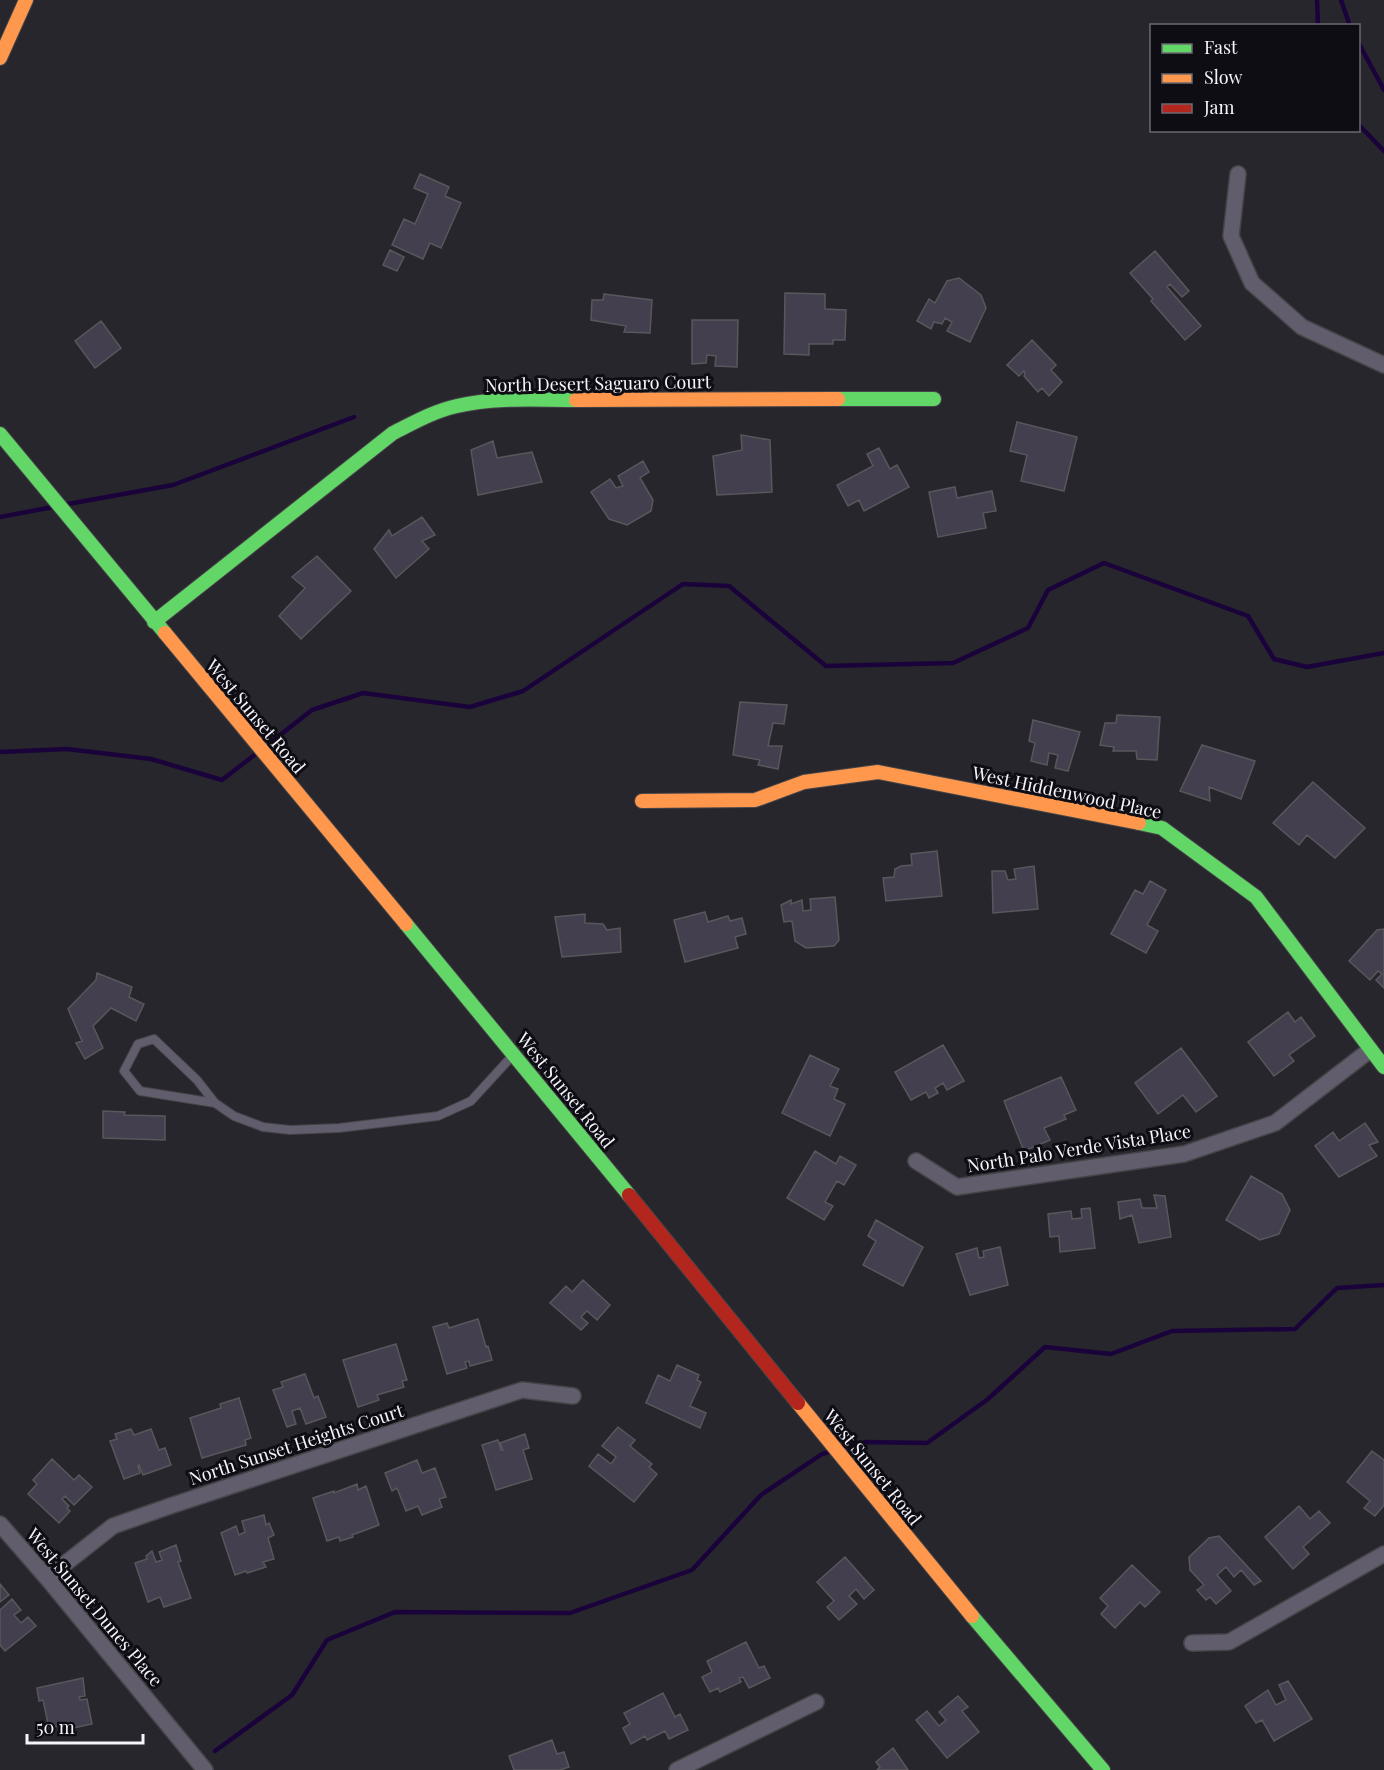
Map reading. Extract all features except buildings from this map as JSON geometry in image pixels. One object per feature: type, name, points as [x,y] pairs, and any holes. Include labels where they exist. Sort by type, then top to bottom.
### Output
[{"type":"street","points":[[0,58],[26,0]]},
{"type":"street","points":[[1238,174],[1231,236],[1252,283],[1302,327],[1384,365]]},
{"type":"street","name":"North Desert Saguaro Court","points":[[154,622],[393,434],[418,420],[455,406],[492,400],[934,399]]},
{"type":"street","name":"West Sunset Road","points":[[0,434],[514,1054],[988,1636],[1103,1770]]},
{"type":"street","name":"West Hiddenwood Place","points":[[642,801],[756,800],[804,782],[878,772],[1162,828],[1256,897],[1384,1067]]},
{"type":"street","name":"North Palo Verde Vista Place","points":[[916,1161],[957,1187],[1184,1154],[1275,1123],[1370,1050]]},
{"type":"street","name":"North Sunset Heights Court","points":[[47,1578],[114,1526],[170,1506],[522,1390],[573,1396]]},
{"type":"street","name":"West Sunset Dunes Place","points":[[0,1524],[205,1770]]},
{"type":"street","points":[[1192,1643],[1229,1642],[1384,1554]]},
{"type":"street","points":[[677,1770],[816,1702]]},
{"type":"lane","points":[[215,1103],[140,1091],[124,1071],[138,1044],[154,1039],[197,1080],[215,1103],[234,1116],[263,1127],[290,1130],[339,1128],[438,1116],[471,1101],[514,1054]]},
{"type":"waterway","points":[[1317,0],[1318,24]]},
{"type":"waterway","points":[[1341,0],[1349,24]]},
{"type":"waterway","points":[[1360,46],[1384,90]]},
{"type":"waterway","points":[[1360,126],[1384,151]]},
{"type":"waterway","points":[[68,504],[173,485],[354,417]]},
{"type":"waterway","points":[[0,517],[53,507]]},
{"type":"waterway","points":[[266,746],[312,710],[363,693],[470,707],[523,691],[683,584],[729,586],[826,666],[953,663],[1028,628],[1048,590],[1104,563],[1248,616],[1274,659],[1307,667],[1384,653]]},
{"type":"waterway","points":[[0,752],[67,749],[151,759],[222,780],[257,753]]},
{"type":"waterway","points":[[843,1448],[866,1442],[927,1443],[988,1399],[1045,1347],[1111,1354],[1172,1331],[1295,1329],[1337,1288],[1384,1285]]},
{"type":"waterway","points":[[215,1751],[292,1695],[327,1640],[395,1612],[570,1613],[692,1570],[761,1495],[822,1454],[829,1452]]},
{"type":"traffic: fast","points":[[838,399],[934,399]]},
{"type":"traffic: fast","points":[[154,622],[393,433],[440,411],[471,403],[576,400]]},
{"type":"traffic: fast","points":[[0,434],[165,633]]},
{"type":"traffic: fast","points":[[1139,823],[1162,828],[1256,897],[1384,1067]]},
{"type":"traffic: fast","points":[[406,924],[629,1195]]},
{"type":"traffic: fast","points":[[972,1616],[1103,1770]]},
{"type":"traffic: slow","points":[[0,58],[26,0]]},
{"type":"traffic: slow","points":[[576,400],[838,399]]},
{"type":"traffic: slow","points":[[165,633],[406,924]]},
{"type":"traffic: slow","points":[[642,801],[755,800],[804,782],[878,772],[1139,823]]},
{"type":"traffic: slow","points":[[798,1403],[972,1616]]},
{"type":"traffic: jam","points":[[629,1195],[798,1403]]}]
